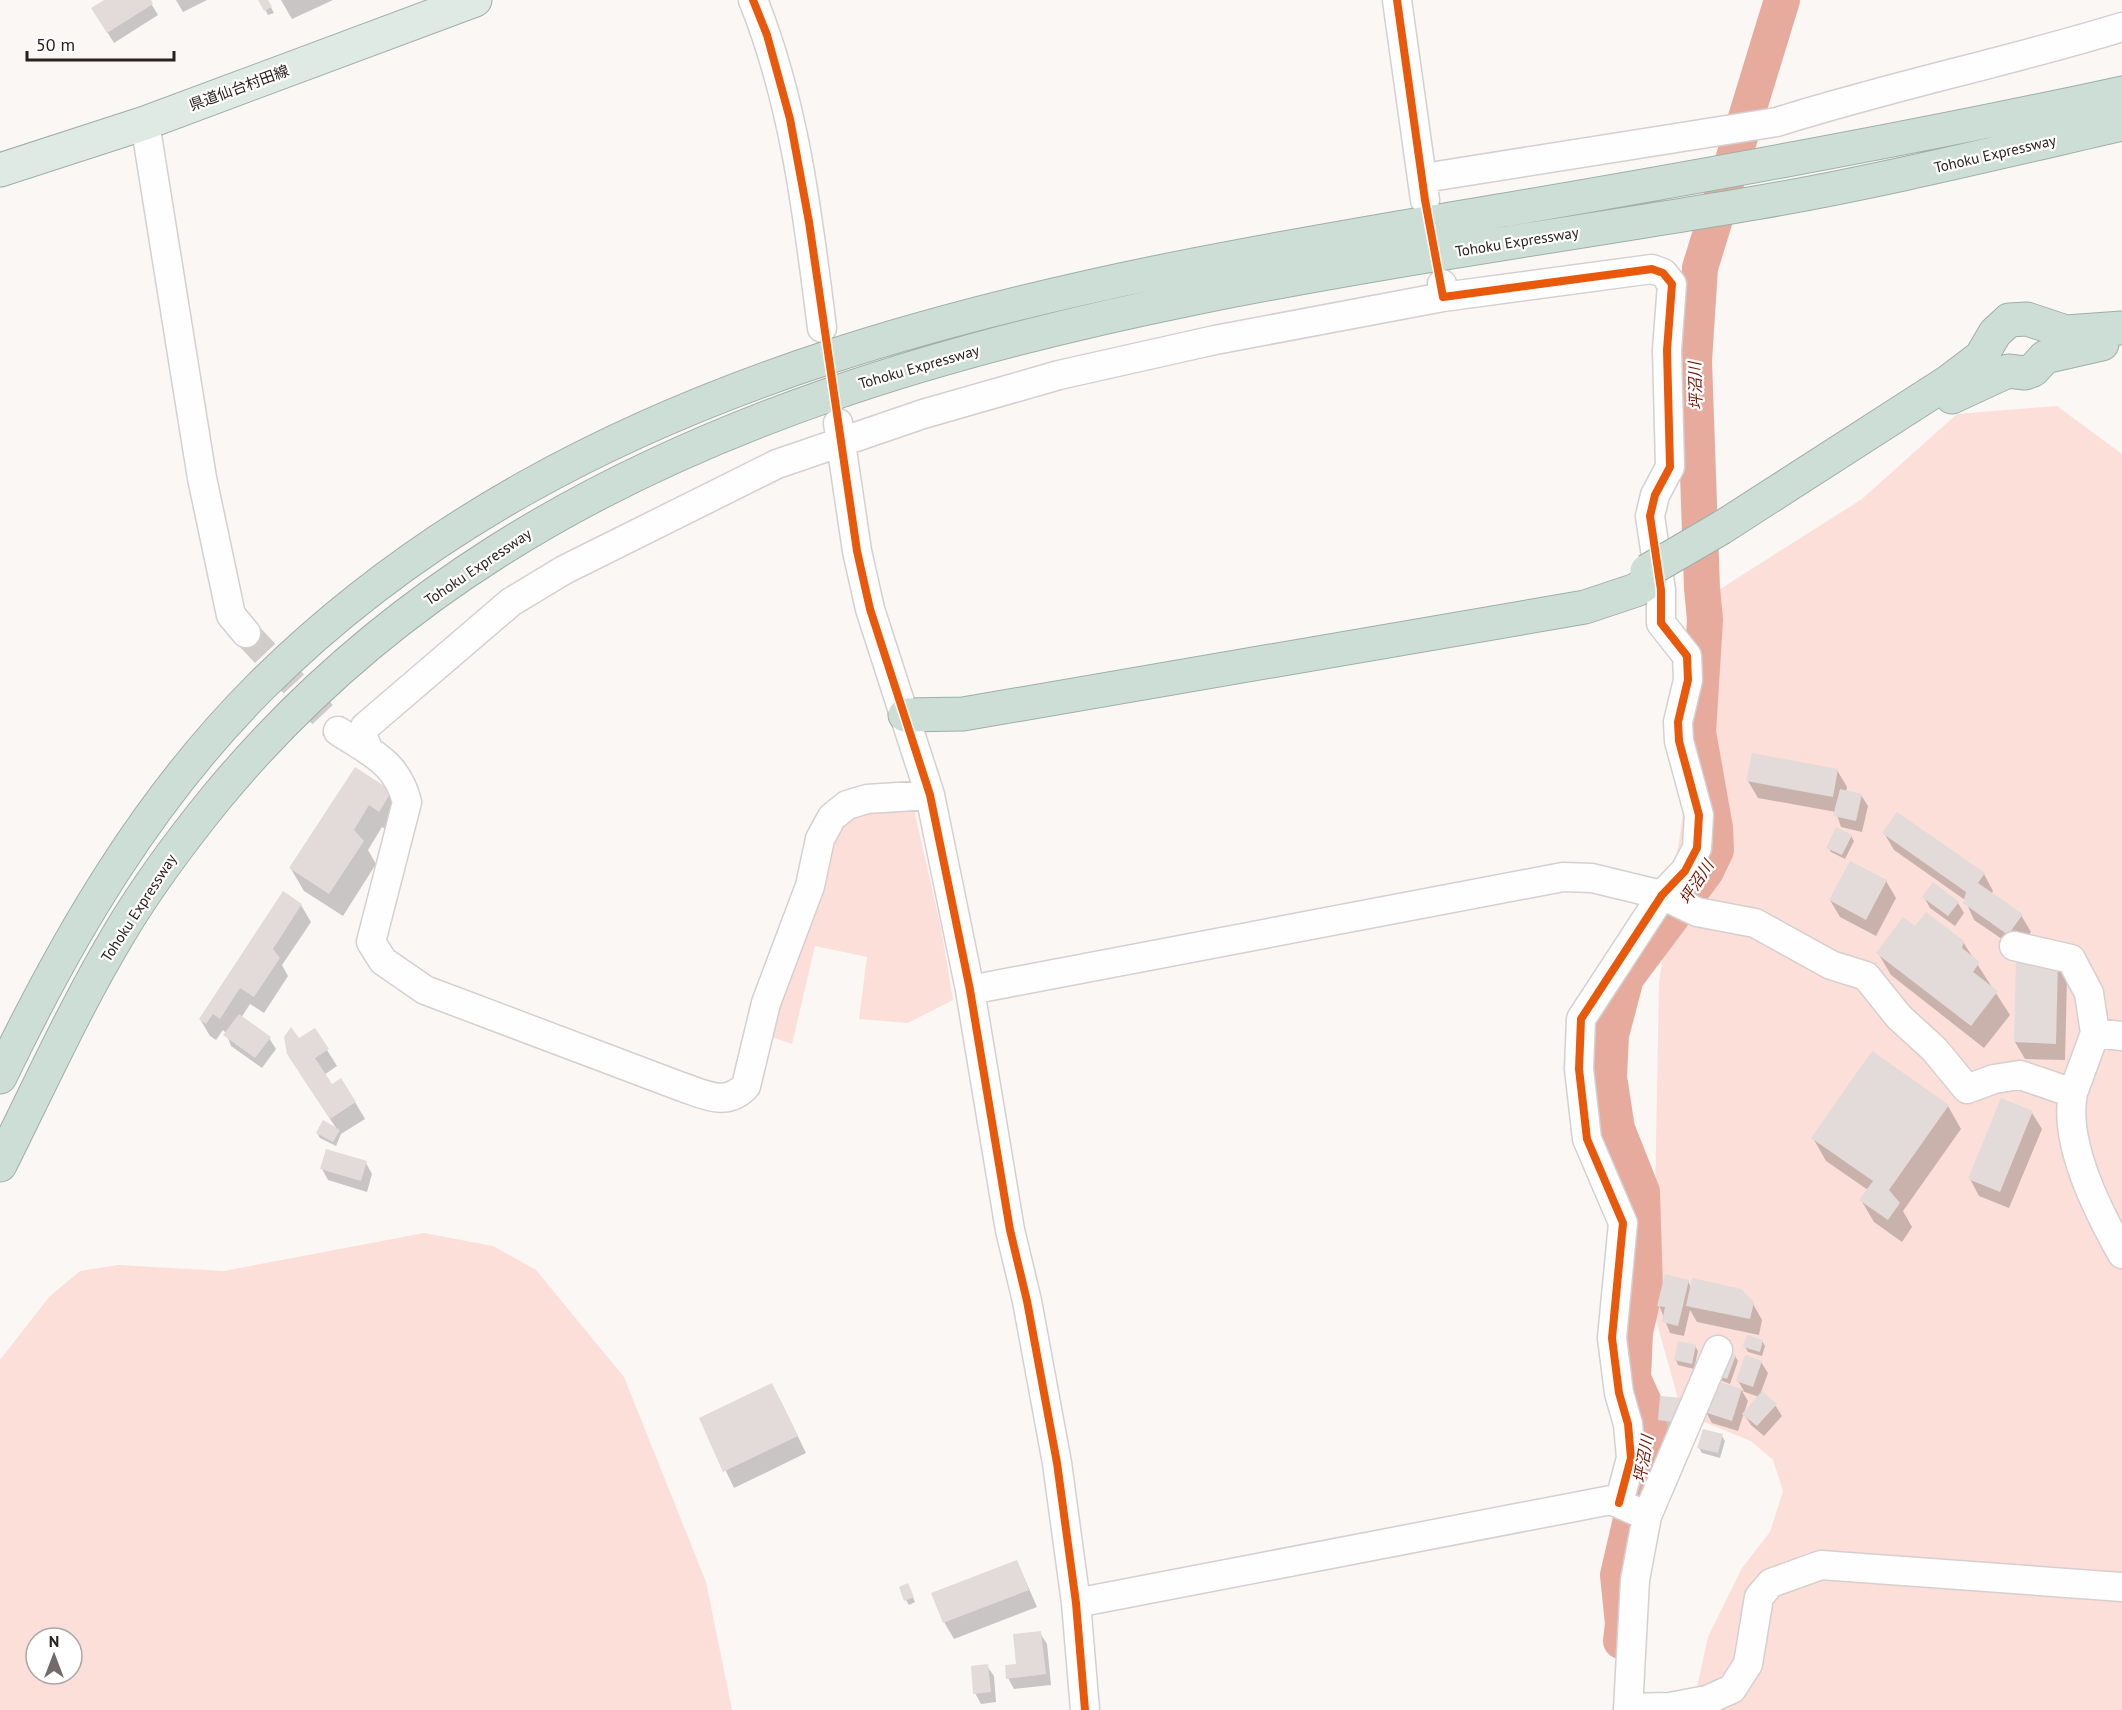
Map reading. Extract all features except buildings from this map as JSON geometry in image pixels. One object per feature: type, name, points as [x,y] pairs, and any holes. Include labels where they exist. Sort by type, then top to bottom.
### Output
[{"type":"highway","points":[[1796,158],[2122,73]]},
{"type":"highway","points":[[0,1077],[54,966],[92,903],[170,790],[234,715],[310,640],[383,579],[448,533],[566,465],[633,432],[772,376],[856,348],[1066,292],[1236,256],[1920,136],[2122,93]]},
{"type":"highway","name":"Tohoku Expressway","points":[[0,1165],[70,1022],[121,930],[168,860],[218,797],[277,731],[335,674],[467,570],[548,520],[716,437],[848,388],[979,349],[1094,320],[1242,289],[1799,195],[1905,174],[2122,124]]},
{"type":"highway","points":[[1799,195],[1897,192],[2122,142]]},
{"type":"highway","points":[[1722,533],[1948,382],[1981,357],[2001,325],[2018,318],[2066,332],[2122,328]]},
{"type":"highway","points":[[905,715],[973,693],[1580,596],[1649,576],[1952,397],[2008,371],[2025,373],[2040,364],[2045,357],[2087,345],[2122,342]]},
{"type":"main road","name":"県道仙台村田線","points":[[0,170],[145,123],[475,0]]},
{"type":"street","points":[[753,0],[767,35],[790,119],[809,222],[822,328]]},
{"type":"street","points":[[1397,0],[1424,189],[1777,122],[1833,104],[2040,52],[2122,27]]},
{"type":"street","points":[[145,123],[202,478],[231,615],[246,633]]},
{"type":"street","points":[[369,751],[363,737],[365,727],[511,602],[564,570],[839,431],[1059,375],[1442,291],[1652,269],[1663,273],[1672,284],[1667,350],[1670,467],[1654,495],[1650,516],[1661,590],[1661,623],[1687,656],[1688,680],[1678,723],[1679,741],[1699,815],[1697,848],[1685,871],[1674,901],[1581,1019],[1579,1069],[1587,1139],[1623,1223],[1612,1338],[1619,1393],[1628,1424],[1634,1509],[1635,1580],[1628,1709],[1670,1707],[1707,1700],[1732,1689],[1748,1664],[1760,1597],[1771,1583],[1821,1565],[2122,1587]]},
{"type":"street","points":[[2036,323],[2046,339],[2045,357]]},
{"type":"street","points":[[1992,341],[1995,359],[2008,371]]},
{"type":"street","points":[[839,431],[857,551],[865,586],[930,795],[970,990],[1010,1230],[1027,1301],[1057,1463],[1076,1603],[1085,1710]]},
{"type":"street","points":[[338,731],[394,770],[403,785],[407,802],[371,942],[383,962],[425,990],[682,1087],[723,1099],[736,1097],[746,1086],[766,1003],[810,886],[820,839],[832,817],[847,805],[867,799],[930,795]]},
{"type":"street","points":[[970,990],[1563,877],[1592,878],[1755,923],[1831,965],[1866,975],[1899,1017],[1935,1050],[1967,1089],[1994,1079],[2020,1075],[2073,1093]]},
{"type":"street","points":[[2014,946],[2071,960],[2108,1035],[2073,1093],[2070,1110],[2076,1144],[2095,1201],[2122,1254]]},
{"type":"street","points":[[1634,1509],[1718,1350]]},
{"type":"street","points":[[1076,1603],[1611,1500],[1634,1509]]},
{"type":"shaded area","points":[[2057,406],[2122,454],[2122,1710],[1692,1710],[1708,1637],[1742,1568],[1770,1532],[1783,1491],[1773,1460],[1751,1441],[1682,1413],[1653,1309],[1659,983],[1714,593],[1862,499],[1957,414]]},
{"type":"shaded area","points":[[887,806],[914,810],[941,928],[953,1000],[908,1023],[859,1019],[867,957],[815,946],[792,1044],[766,1035],[822,864],[848,816]]},
{"type":"shaded area","points":[[424,1233],[493,1246],[536,1270],[624,1377],[706,1582],[732,1710],[0,1710],[0,1360],[49,1297],[80,1271],[118,1265],[224,1271]]},
{"type":"waterway","name":"坪沼川","points":[[1621,1641],[1623,1624],[1618,1575],[1650,1437],[1646,1407],[1633,1378],[1635,1332],[1645,1289],[1642,1192],[1617,1129],[1609,1077],[1611,1035],[1626,978],[1706,871],[1716,850],[1715,828],[1698,732],[1705,620],[1694,361],[1700,268],[1782,0]]},
{"type":"tunnel","points":[[246,633],[338,731]]},
{"type":"cycle path","points":[[753,0],[767,35],[790,119],[809,222],[857,551],[870,609],[930,795],[970,990],[1010,1230],[1027,1301],[1057,1463],[1076,1603],[1085,1710]]},
{"type":"cycle path","points":[[1397,0],[1425,200],[1443,297],[1652,269],[1663,273],[1672,284],[1667,350],[1670,467],[1655,495],[1650,516],[1661,590],[1661,623],[1687,656],[1688,680],[1678,722],[1679,741],[1699,815],[1697,848],[1685,871],[1662,895],[1581,1019],[1579,1069],[1587,1139],[1623,1223],[1612,1338],[1619,1393],[1628,1424],[1631,1458],[1619,1503]]}]
